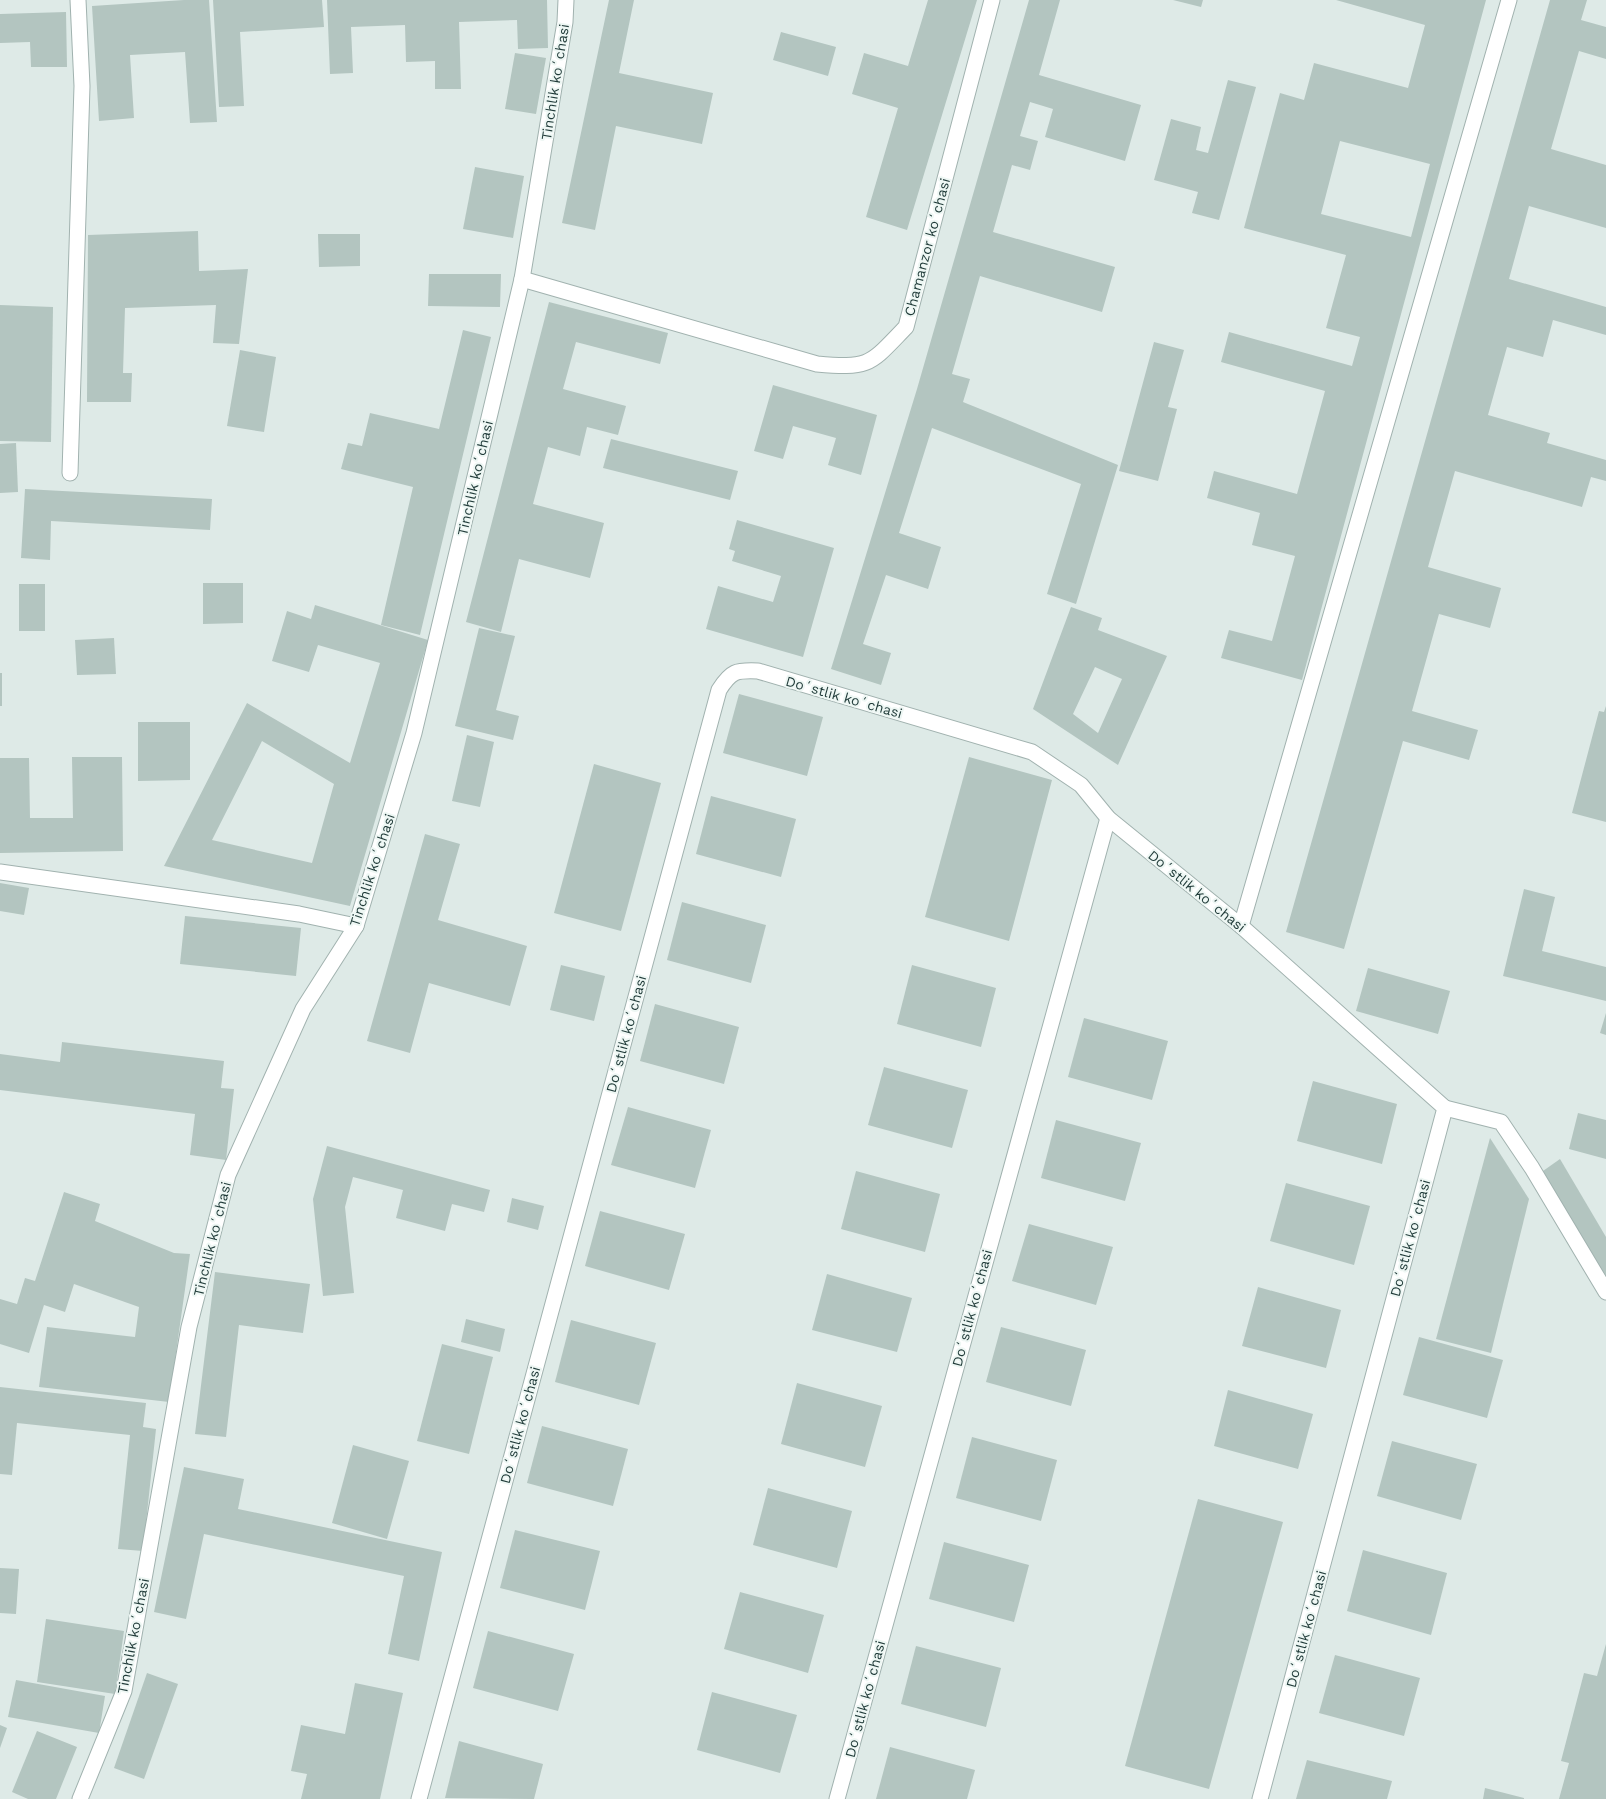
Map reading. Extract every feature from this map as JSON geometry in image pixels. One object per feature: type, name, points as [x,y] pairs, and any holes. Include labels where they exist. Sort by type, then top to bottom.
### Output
[{"type":"street","points":[[70,473],[82,86],[78,0]]},
{"type":"street","name":"Tinchlik koʻchasi","points":[[80,1799],[124,1691],[189,1327],[228,1175],[303,1009],[356,926],[414,733],[522,278],[565,22],[566,0]]},
{"type":"street","name":"Chamanzor koʻchasi","points":[[522,278],[817,364],[851,367],[875,360],[906,327],[992,0]]},
{"type":"street","points":[[1241,926],[1508,0]]},
{"type":"street","name":"Doʻstlik koʻchasi","points":[[420,1799],[718,690],[727,676],[740,670],[758,671],[1032,752],[1082,786],[1108,818],[1241,926],[1445,1108],[1260,1799]]},
{"type":"street","name":"Doʻstlik koʻchasi","points":[[837,1799],[1108,818]]},
{"type":"street","points":[[0,872],[299,914],[356,926]]},
{"type":"street","points":[[1445,1108],[1501,1122],[1532,1168],[1606,1292]]},
{"type":"building","points":[[209,0],[217,122],[190,123],[185,52],[130,55],[134,118],[99,121],[92,6]]},
{"type":"building","points":[[213,0],[322,0],[324,27],[240,32],[244,106],[219,107]]},
{"type":"building","points":[[327,0],[547,0],[548,48],[518,49],[517,20],[459,22],[461,89],[435,89],[435,61],[406,62],[405,25],[351,27],[353,73],[330,74]]},
{"type":"building","points":[[609,0],[634,0],[619,73],[713,93],[702,144],[616,126],[595,230],[562,223]]},
{"type":"building","points":[[928,0],[977,0],[907,230],[866,217],[898,108],[852,94],[864,53],[908,66]]},
{"type":"building","points":[[1029,0],[1060,0],[1039,75],[1141,105],[1125,161],[1045,137],[1053,109],[1030,102],[1020,136],[1038,141],[1030,170],[1012,165],[993,232],[1115,267],[1102,312],[980,276],[952,374],[970,379],[963,402],[1118,465],[1076,604],[1047,594],[1081,484],[932,428],[899,533],[941,547],[928,589],[886,575],[863,644],[891,653],[881,685],[831,669],[917,389]]},
{"type":"building","points":[[1173,0],[1203,0],[1201,7]]},
{"type":"building","points":[[1336,0],[1486,0],[1302,680],[1221,658],[1229,630],[1272,641],[1295,556],[1252,545],[1260,513],[1207,498],[1214,471],[1297,494],[1325,391],[1221,362],[1229,332],[1352,366],[1360,337],[1326,328],[1346,255],[1244,228],[1280,93],[1304,100],[1314,63],[1408,88],[1425,25]],"holes":[[[1340,141],[1430,164],[1411,237],[1321,214]]]},
{"type":"building","points":[[1550,0],[1587,0],[1581,20],[1606,27],[1606,59],[1579,51],[1551,149],[1606,165],[1606,228],[1529,206],[1509,279],[1606,307],[1606,335],[1553,320],[1543,357],[1507,347],[1488,415],[1550,433],[1547,443],[1606,460],[1606,481],[1591,477],[1582,507],[1455,471],[1428,567],[1501,588],[1490,628],[1439,614],[1412,711],[1478,730],[1469,760],[1403,741],[1344,949],[1286,932]]},
{"type":"building","points":[[66,12],[67,67],[31,67],[30,42],[0,43],[0,14]]},
{"type":"building","points":[[781,32],[836,47],[828,76],[773,60]]},
{"type":"building","points":[[515,53],[546,58],[536,114],[505,109]]},
{"type":"building","points":[[1228,80],[1256,87],[1219,220],[1192,213],[1198,192],[1154,180],[1171,119],[1201,127],[1196,150],[1208,153]]},
{"type":"building","points":[[475,167],[524,176],[513,238],[463,229]]},
{"type":"building","points":[[198,231],[199,271],[248,269],[239,344],[213,343],[216,305],[125,308],[123,373],[132,373],[131,402],[87,402],[88,235]]},
{"type":"building","points":[[318,234],[360,234],[360,266],[319,267]]},
{"type":"building","points":[[429,274],[501,274],[500,307],[428,306]]},
{"type":"building","points":[[549,302],[668,333],[660,364],[576,342],[563,389],[626,406],[618,435],[587,427],[580,456],[548,447],[533,504],[604,523],[590,578],[519,559],[501,632],[466,622]]},
{"type":"building","points":[[0,305],[53,307],[51,442],[0,441]]},
{"type":"building","points":[[463,330],[491,337],[420,635],[381,625],[413,487],[341,469],[348,443],[362,446],[370,413],[439,429]]},
{"type":"building","points":[[1154,342],[1184,350],[1168,407],[1177,409],[1158,481],[1119,471]]},
{"type":"building","points":[[240,350],[276,357],[264,432],[227,426]]},
{"type":"building","points":[[773,385],[877,415],[861,475],[828,465],[836,438],[793,426],[783,459],[754,451]]},
{"type":"building","points":[[611,439],[738,471],[730,500],[603,468]]},
{"type":"building","points":[[16,443],[18,492],[0,493],[0,444]]},
{"type":"building","points":[[25,489],[212,499],[210,530],[51,521],[50,560],[21,558]]},
{"type":"building","points":[[737,520],[834,548],[803,657],[706,629],[718,586],[773,602],[781,576],[732,561],[735,551],[729,549]]},
{"type":"building","points":[[203,583],[243,583],[243,623],[203,624]]},
{"type":"building","points":[[19,584],[45,584],[45,631],[19,631]]},
{"type":"building","points":[[315,605],[428,640],[350,906],[164,866],[247,703],[350,763],[380,663],[318,645],[309,672],[272,661],[287,611],[311,619]],"holes":[[[262,741],[334,784],[312,863],[212,840]]]},
{"type":"building","points":[[1071,607],[1102,618],[1098,630],[1167,656],[1118,765],[1033,709]],"holes":[[[1095,667],[1122,679],[1098,733],[1073,714]]]},
{"type":"building","points":[[479,628],[515,636],[496,710],[519,716],[513,740],[455,726]]},
{"type":"building","points":[[114,638],[116,674],[77,675],[75,640]]},
{"type":"building","points":[[0,673],[2,673],[2,706],[0,706]]},
{"type":"building","points":[[739,694],[823,717],[807,776],[723,753]]},
{"type":"building","points":[[1606,706],[1606,822],[1572,813],[1599,711],[1604,712]]},
{"type":"building","points":[[138,722],[190,722],[190,780],[138,781]]},
{"type":"building","points":[[467,735],[494,742],[480,807],[452,801]]},
{"type":"building","points":[[72,757],[122,757],[123,851],[0,853],[0,758],[29,758],[30,818],[73,818]]},
{"type":"building","points":[[969,757],[1052,780],[1009,941],[925,917]]},
{"type":"building","points":[[594,764],[661,783],[621,931],[554,913]]},
{"type":"building","points":[[711,796],[796,819],[781,877],[696,854]]},
{"type":"building","points":[[425,834],[460,844],[438,920],[527,946],[510,1006],[429,983],[410,1053],[367,1041]]},
{"type":"building","points":[[0,883],[29,888],[24,915],[0,911]]},
{"type":"building","points":[[1524,889],[1555,897],[1542,951],[1606,967],[1606,1001],[1503,976]]},
{"type":"building","points":[[682,902],[766,925],[751,983],[667,960]]},
{"type":"building","points":[[185,916],[301,928],[296,976],[180,964]]},
{"type":"building","points":[[561,965],[605,976],[594,1021],[550,1010]]},
{"type":"building","points":[[912,965],[996,988],[981,1047],[897,1024]]},
{"type":"building","points":[[1368,968],[1450,991],[1438,1034],[1356,1011]]},
{"type":"building","points":[[655,1004],[739,1027],[724,1084],[640,1061]]},
{"type":"building","points":[[1606,1013],[1606,1035],[1600,1033]]},
{"type":"building","points":[[1084,1018],[1168,1041],[1152,1100],[1068,1077]]},
{"type":"building","points":[[62,1042],[224,1061],[221,1088],[234,1089],[226,1160],[190,1155],[195,1114],[0,1090],[0,1054],[60,1062]]},
{"type":"building","points":[[884,1067],[968,1090],[952,1148],[868,1125]]},
{"type":"building","points":[[1313,1081],[1397,1104],[1382,1164],[1297,1141]]},
{"type":"building","points":[[628,1107],[711,1130],[695,1188],[611,1165]]},
{"type":"building","points":[[1578,1113],[1606,1120],[1606,1159],[1569,1149]]},
{"type":"building","points":[[1056,1120],[1141,1143],[1125,1201],[1041,1178]]},
{"type":"building","points":[[1490,1138],[1529,1199],[1491,1353],[1436,1339]]},
{"type":"building","points":[[327,1146],[490,1190],[484,1212],[452,1204],[445,1231],[396,1218],[403,1190],[353,1177],[345,1207],[354,1293],[323,1296],[313,1199]]},
{"type":"building","points":[[1560,1159],[1606,1237],[1606,1280],[1543,1171]]},
{"type":"building","points":[[856,1171],[940,1194],[925,1252],[841,1229]]},
{"type":"building","points":[[1286,1183],[1370,1206],[1354,1265],[1270,1241]]},
{"type":"building","points":[[64,1192],[100,1204],[95,1221],[174,1253],[190,1254],[169,1402],[39,1387],[47,1327],[135,1337],[139,1307],[74,1284],[65,1312],[44,1305],[29,1353],[0,1344],[0,1299],[17,1304],[25,1278],[35,1281]]},
{"type":"building","points":[[512,1198],[544,1206],[538,1230],[507,1222]]},
{"type":"building","points":[[600,1211],[685,1234],[669,1290],[585,1266]]},
{"type":"building","points":[[1029,1224],[1113,1247],[1096,1305],[1012,1281]]},
{"type":"building","points":[[215,1272],[310,1284],[303,1333],[239,1325],[226,1437],[195,1434]]},
{"type":"building","points":[[827,1274],[912,1298],[897,1352],[812,1330]]},
{"type":"building","points":[[1258,1287],[1341,1310],[1326,1368],[1242,1346]]},
{"type":"building","points":[[466,1319],[505,1329],[500,1352],[461,1342]]},
{"type":"building","points":[[571,1320],[656,1343],[639,1405],[555,1382]]},
{"type":"building","points":[[1001,1327],[1086,1350],[1071,1406],[986,1382]]},
{"type":"building","points":[[1419,1337],[1503,1360],[1487,1418],[1403,1395]]},
{"type":"building","points":[[442,1344],[493,1357],[469,1454],[417,1441]]},
{"type":"building","points":[[797,1383],[882,1406],[865,1467],[781,1444]]},
{"type":"building","points":[[0,1387],[146,1403],[143,1427],[156,1429],[143,1551],[118,1549],[130,1435],[17,1423],[12,1475],[0,1474]]},
{"type":"building","points":[[1228,1390],[1313,1414],[1298,1469],[1214,1446]]},
{"type":"building","points":[[542,1426],[628,1449],[613,1506],[527,1483]]},
{"type":"building","points":[[972,1437],[1057,1460],[1041,1521],[956,1498]]},
{"type":"building","points":[[1392,1441],[1477,1464],[1461,1520],[1377,1496]]},
{"type":"building","points":[[353,1445],[409,1461],[387,1539],[332,1523]]},
{"type":"building","points":[[184,1467],[244,1479],[238,1509],[442,1552],[419,1661],[388,1654],[404,1576],[204,1534],[186,1619],[154,1612]]},
{"type":"building","points":[[768,1488],[852,1511],[837,1568],[753,1545]]},
{"type":"building","points":[[1198,1499],[1283,1522],[1209,1789],[1125,1766]]},
{"type":"building","points":[[515,1530],[600,1551],[585,1610],[500,1588]]},
{"type":"building","points":[[944,1542],[1029,1565],[1014,1622],[929,1599]]},
{"type":"building","points":[[1363,1550],[1447,1573],[1431,1635],[1347,1611]]},
{"type":"building","points":[[0,1568],[19,1569],[16,1614],[0,1613]]},
{"type":"building","points":[[740,1592],[824,1615],[808,1673],[724,1649]]},
{"type":"building","points":[[46,1619],[124,1631],[115,1694],[37,1682]]},
{"type":"building","points":[[488,1631],[574,1654],[558,1711],[473,1688]]},
{"type":"building","points":[[1606,1644],[1606,1799],[1559,1799],[1569,1763],[1561,1761],[1584,1673],[1597,1676]]},
{"type":"building","points":[[916,1646],[1001,1668],[986,1727],[901,1704]]},
{"type":"building","points":[[1335,1655],[1420,1678],[1404,1736],[1319,1713]]},
{"type":"building","points":[[147,1673],[178,1684],[144,1779],[114,1768]]},
{"type":"building","points":[[16,1680],[105,1696],[99,1733],[8,1717]]},
{"type":"building","points":[[355,1683],[403,1693],[380,1799],[301,1799],[307,1774],[291,1771],[301,1725],[345,1734]]},
{"type":"building","points":[[712,1692],[797,1715],[780,1773],[697,1750]]},
{"type":"building","points":[[0,1725],[7,1728],[0,1748]]},
{"type":"building","points":[[37,1731],[77,1747],[56,1799],[28,1799],[12,1792]]},
{"type":"building","points":[[459,1741],[543,1764],[534,1799],[445,1798]]},
{"type":"building","points":[[890,1747],[975,1770],[967,1799],[876,1799]]},
{"type":"building","points":[[1307,1760],[1392,1781],[1387,1799],[1296,1799]]},
{"type":"building","points":[[1485,1788],[1524,1798],[1524,1799],[1483,1799]]}]
